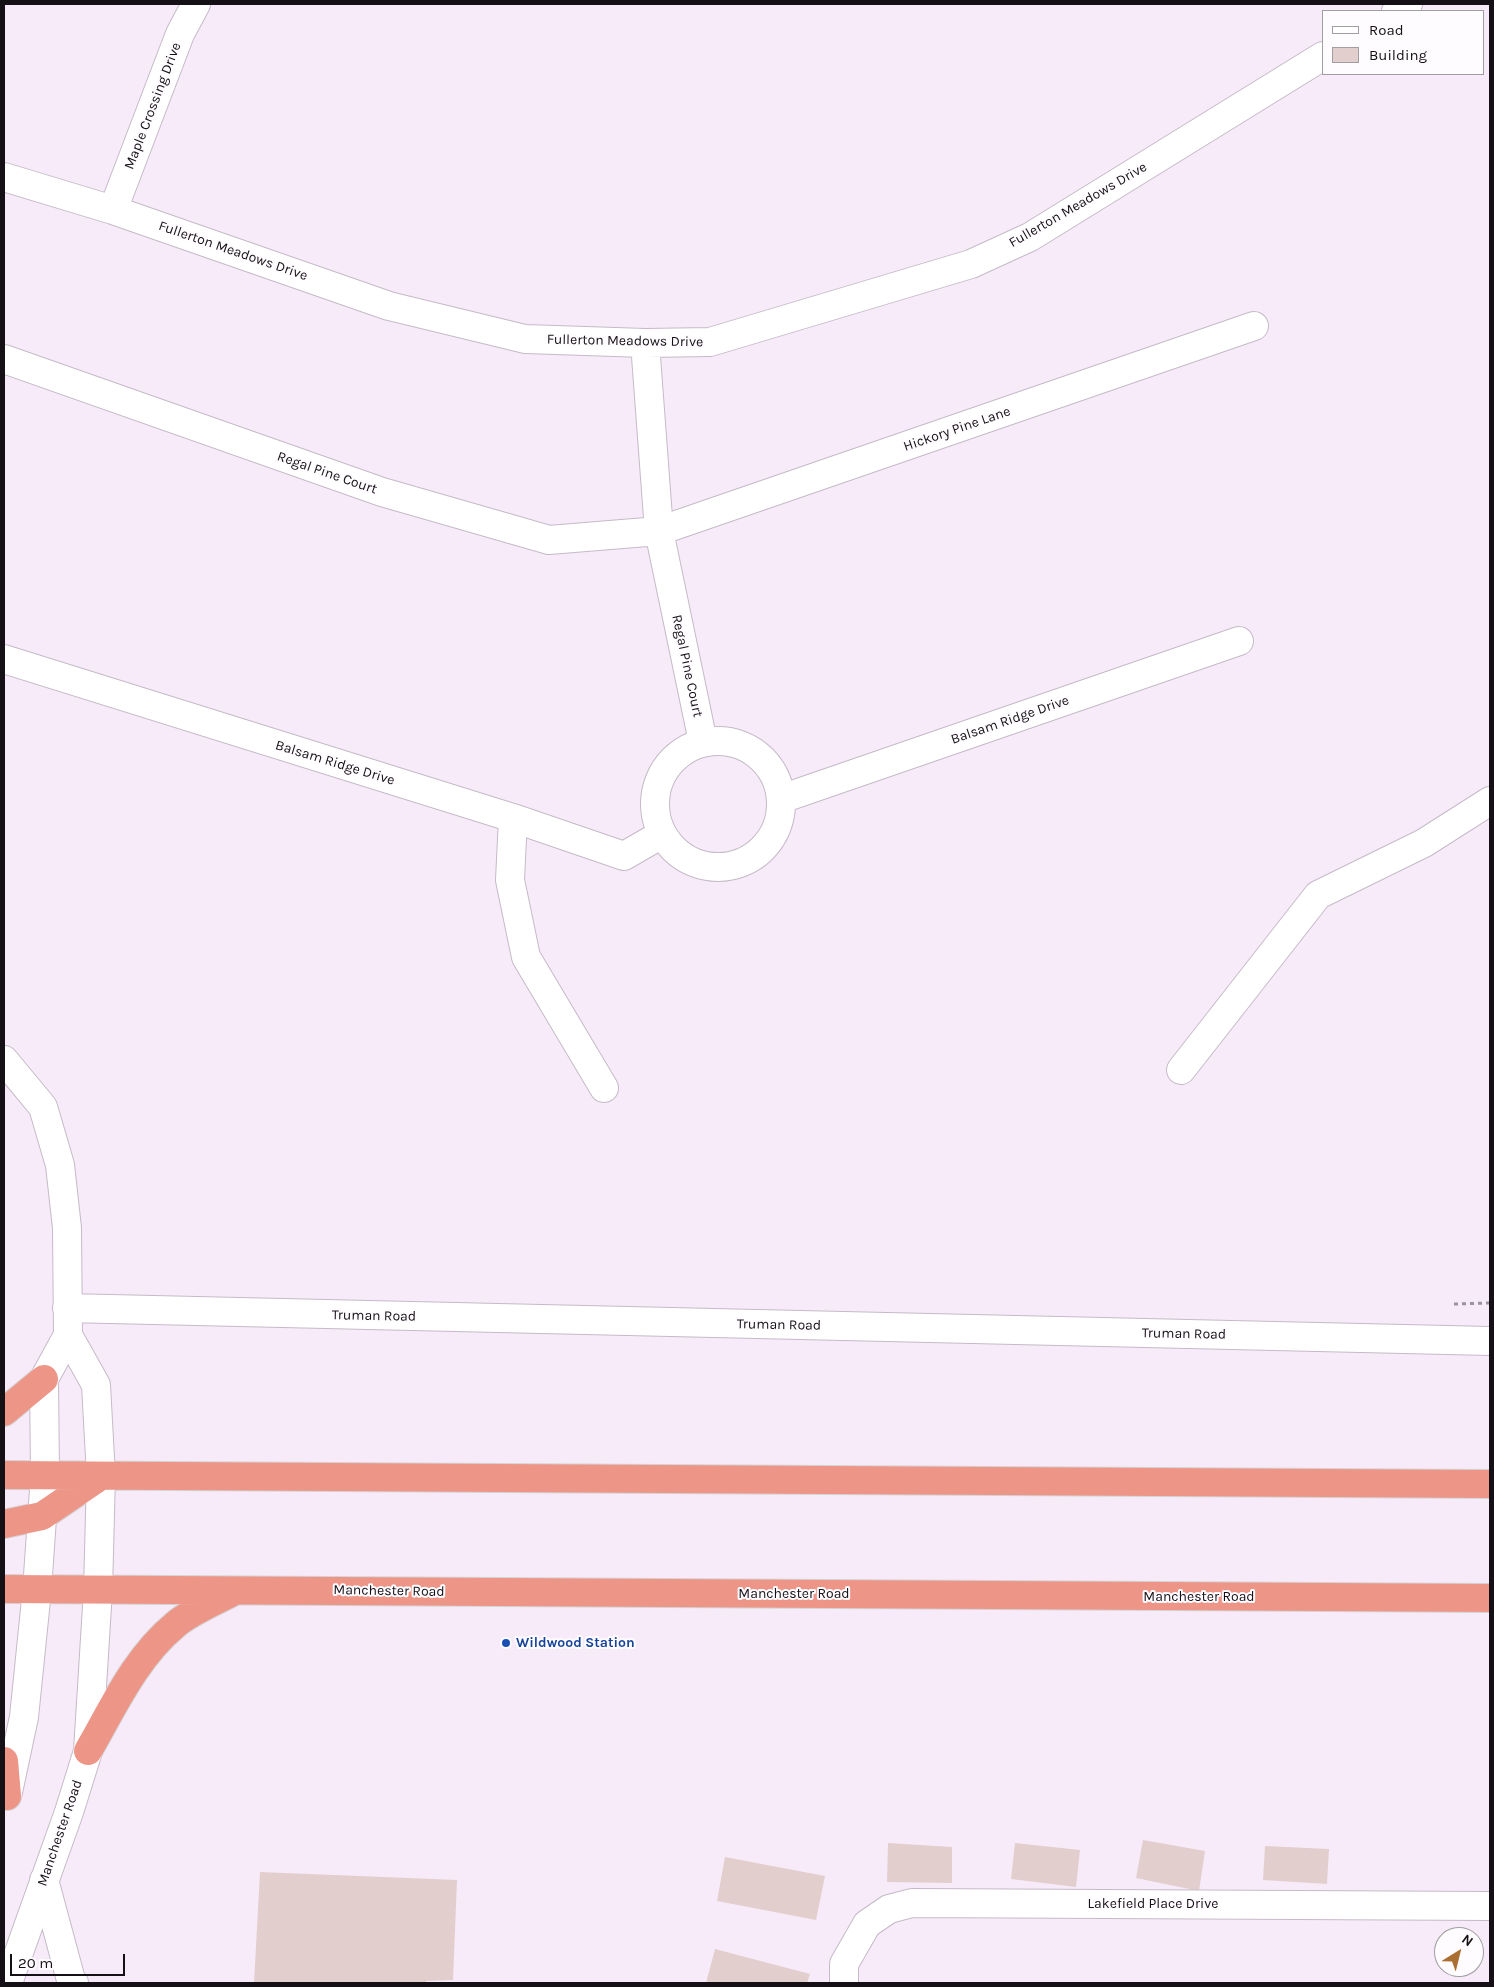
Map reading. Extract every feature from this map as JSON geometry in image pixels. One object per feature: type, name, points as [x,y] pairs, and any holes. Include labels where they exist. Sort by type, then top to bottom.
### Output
[{"type":"highway","points":[[4,1412],[44,1379]]},
{"type":"highway","points":[[4,1475],[1490,1484]]},
{"type":"highway","points":[[4,1524],[42,1516],[100,1476]]},
{"type":"highway","name":"Manchester Road","points":[[4,1590],[1490,1598]]},
{"type":"highway","points":[[88,1751],[126,1685],[148,1652],[175,1624],[238,1590]]},
{"type":"highway","points":[[4,1761],[5,1800]]},
{"type":"street","name":"Maple Crossing Drive","points":[[113,210],[180,34],[196,4]]},
{"type":"street","name":"Fullerton Meadows Drive","points":[[4,177],[113,210],[389,306],[525,339],[645,343],[710,342],[971,264],[1030,237],[1322,57]]},
{"type":"street","name":"Hickory Pine Lane","points":[[659,531],[1254,326]]},
{"type":"street","name":"Regal Pine Court","points":[[645,343],[659,531],[703,742]]},
{"type":"street","name":"Regal Pine Court","points":[[4,359],[382,492],[549,540],[659,531]]},
{"type":"street","name":"Balsam Ridge Drive","points":[[782,799],[1239,641]]},
{"type":"street","name":"Balsam Ridge Drive","points":[[4,659],[512,818],[624,856],[662,834]]},
{"type":"street","points":[[703,742],[746,747],[765,760],[776,779],[782,799],[779,821],[770,841],[754,856],[738,864],[717,867],[695,863],[676,851],[662,834],[656,818],[654,797],[661,775],[674,757],[692,745],[703,742]]},
{"type":"street","points":[[1181,1070],[1318,895],[1424,843],[1490,801]]},
{"type":"street","points":[[512,818],[510,880],[526,957],[604,1088]]},
{"type":"street","points":[[4,1060],[43,1107],[60,1164],[67,1228],[68,1321],[44,1379],[45,1475],[37,1590],[24,1717],[5,1800]]},
{"type":"street","name":"Truman Road","points":[[68,1321],[1490,1341]]},
{"type":"street","name":"Manchester Road","points":[[8,1983],[88,1751],[98,1590],[100,1476],[96,1385],[68,1321]]},
{"type":"street","points":[[44,1880],[71,1980],[74,1983]]},
{"type":"street","name":"Lakefield Place Drive","points":[[844,1973],[867,1924],[889,1909],[912,1903],[1490,1906]]},
{"type":"building","points":[[1143,1840],[1205,1851],[1199,1891],[1136,1878]]},
{"type":"building","points":[[888,1843],[952,1847],[952,1883],[887,1882]]},
{"type":"building","points":[[1015,1843],[1080,1850],[1076,1887],[1011,1879]]},
{"type":"building","points":[[1265,1846],[1329,1849],[1327,1884],[1263,1880]]},
{"type":"building","points":[[725,1857],[825,1876],[816,1920],[717,1901]]},
{"type":"building","points":[[260,1872],[457,1880],[453,1980],[426,1981],[426,1983],[254,1983]]},
{"type":"building","points":[[715,1949],[810,1974],[807,1983],[706,1983]]},
{"type":"place","name":"Wildwood Station","points":[[506,1643]]}]
